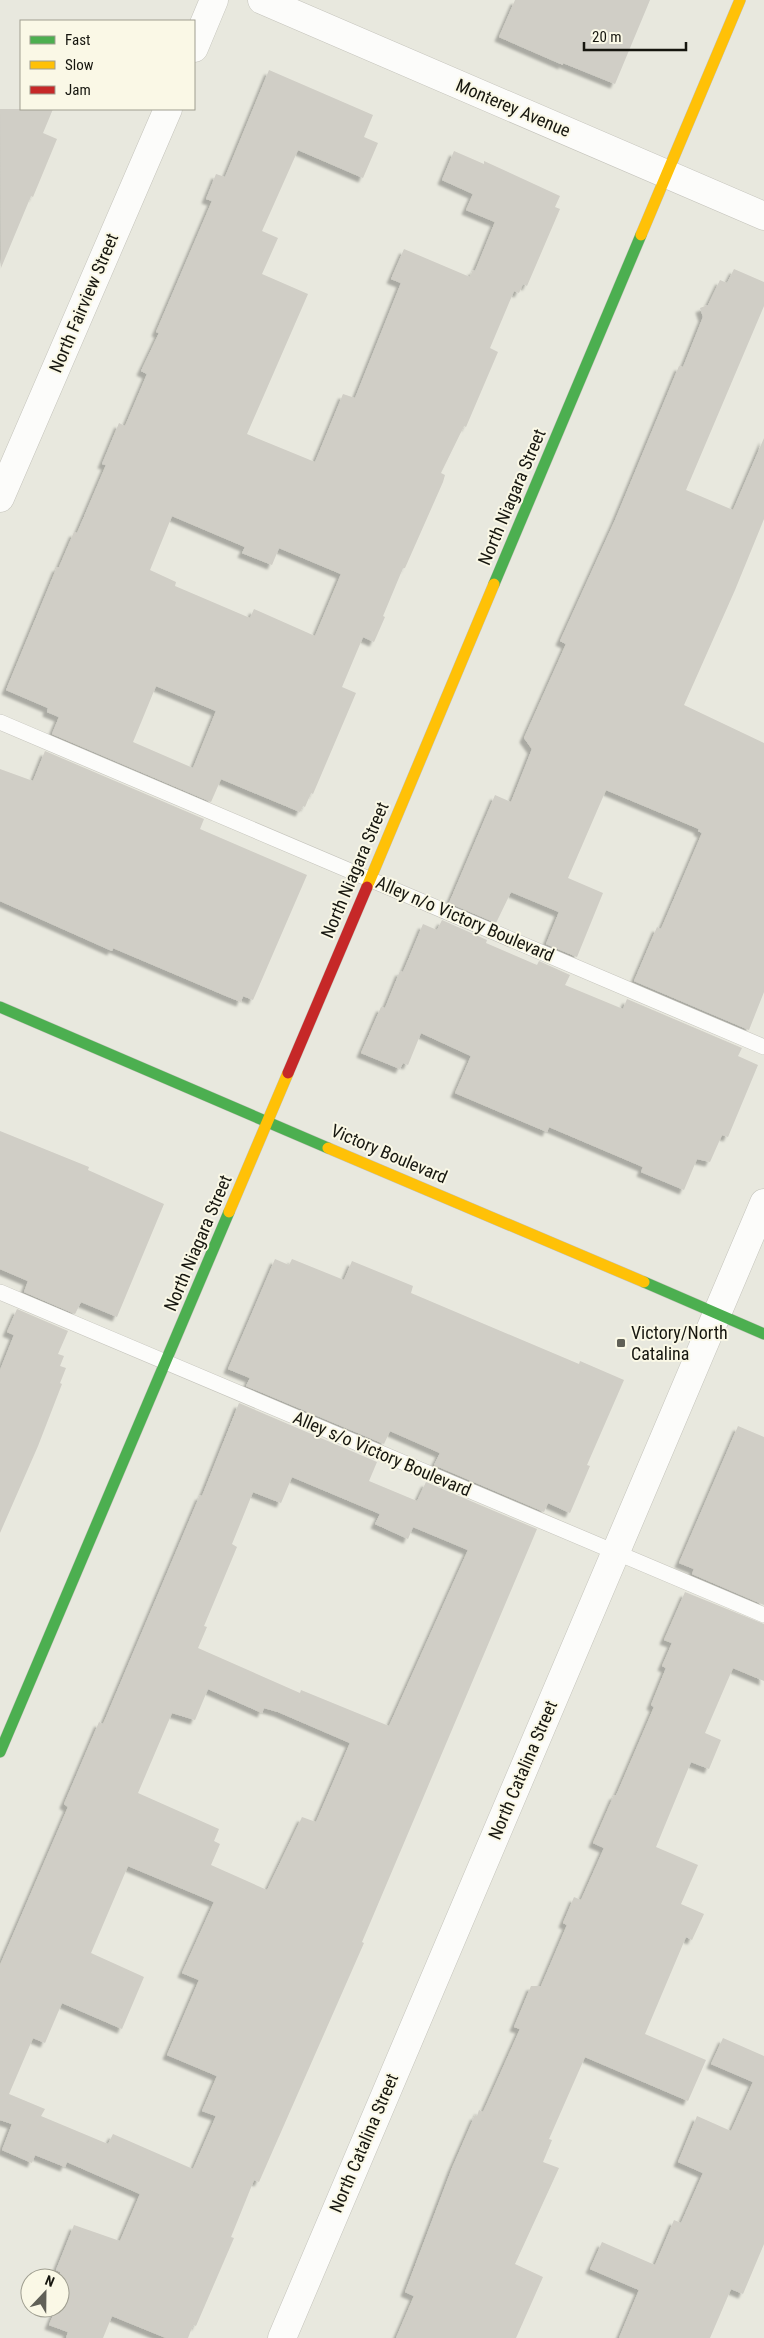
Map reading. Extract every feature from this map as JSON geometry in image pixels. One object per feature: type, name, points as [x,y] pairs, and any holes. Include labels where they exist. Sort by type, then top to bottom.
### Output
[{"type":"street","points":[[195,46],[214,0]]},
{"type":"street","name":"Monterey Avenue","points":[[262,0],[764,216]]},
{"type":"street","name":"North Niagara Street","points":[[0,1752],[668,175],[740,0]]},
{"type":"street","name":"North Fairview Street","points":[[0,498],[168,110]]},
{"type":"street","name":"Victory Boulevard","points":[[0,1007],[764,1334]]},
{"type":"street","name":"North Catalina Street","points":[[282,2338],[764,1203]]},
{"type":"lane","name":"Alley n/o Victory Boulevard","points":[[0,722],[764,1047]]},
{"type":"lane","name":"Alley s/o Victory Boulevard","points":[[0,1292],[764,1615]]},
{"type":"building","points":[[515,0],[650,0],[615,84],[563,63],[563,65],[499,37]]},
{"type":"building","points":[[269,70],[373,115],[364,137],[378,143],[363,178],[298,150],[262,231],[278,238],[262,274],[308,294],[247,434],[315,462],[343,394],[355,398],[401,283],[391,279],[404,249],[470,277],[473,270],[475,271],[495,222],[466,210],[473,194],[442,180],[454,151],[484,164],[484,161],[560,196],[555,207],[560,209],[527,286],[523,284],[519,293],[514,291],[490,348],[498,352],[466,427],[464,426],[441,473],[445,475],[443,482],[405,568],[403,568],[374,642],[363,637],[342,687],[356,693],[313,794],[311,793],[305,807],[303,806],[300,812],[221,779],[211,802],[52,734],[59,717],[47,712],[48,708],[6,690],[57,567],[59,567],[74,532],[77,533],[106,465],[102,464],[119,423],[125,426],[147,374],[141,371],[159,333],[156,332],[212,201],[206,199],[216,174],[225,177]],"holes":[[[172,516],[245,547],[242,553],[272,565],[279,548],[341,574],[315,636],[254,609],[250,618],[175,586],[176,582],[150,570]],[[156,686],[216,711],[193,768],[133,742]]]},
{"type":"building","points":[[0,109],[53,110],[43,133],[57,139],[1,268]]},
{"type":"building","points":[[734,269],[764,282],[764,306],[686,490],[733,510],[764,438],[764,519],[684,705],[764,743],[764,992],[749,1030],[634,981],[657,927],[661,929],[702,833],[698,831],[699,829],[606,790],[568,878],[603,893],[577,957],[546,944],[559,912],[511,892],[496,923],[449,903],[495,795],[511,802],[532,749],[524,738],[566,644],[560,641],[615,520],[679,366],[683,367],[703,317],[700,308],[708,305],[720,280],[727,283]]},
{"type":"building","points":[[45,751],[204,819],[200,829],[307,875],[253,1000],[243,996],[241,1002],[113,948],[112,951],[0,901],[0,769],[33,781]]},
{"type":"building","points":[[442,920],[487,940],[486,943],[537,965],[539,961],[570,975],[565,985],[623,1009],[627,999],[742,1048],[738,1056],[758,1065],[728,1137],[722,1135],[710,1162],[697,1159],[684,1190],[641,1172],[643,1167],[549,1127],[547,1132],[455,1093],[471,1056],[421,1033],[408,1065],[403,1063],[400,1069],[361,1053],[381,1007],[385,1008],[400,971],[403,972],[423,924],[437,930]]},
{"type":"building","points":[[0,1131],[89,1167],[88,1170],[164,1204],[117,1317],[81,1302],[75,1314],[24,1292],[28,1281],[0,1269]]},
{"type":"building","points":[[275,1259],[289,1265],[292,1259],[344,1280],[352,1261],[413,1286],[411,1293],[579,1364],[580,1361],[624,1380],[587,1465],[590,1466],[570,1513],[548,1503],[544,1512],[434,1465],[440,1453],[390,1431],[384,1444],[246,1386],[250,1378],[228,1369]]},
{"type":"building","points":[[17,1309],[68,1331],[58,1354],[64,1356],[60,1366],[66,1368],[60,1383],[62,1384],[38,1446],[0,1533],[0,1370],[14,1335],[7,1332]]},
{"type":"building","points":[[239,1403],[377,1462],[369,1481],[417,1501],[426,1482],[537,1529],[362,1942],[364,1943],[259,2182],[254,2180],[231,2237],[234,2238],[196,2326],[193,2325],[188,2338],[166,2338],[112,2316],[103,2338],[66,2338],[68,2332],[49,2325],[52,2318],[70,2318],[70,2268],[57,2268],[74,2225],[120,2241],[140,2194],[67,2162],[65,2167],[35,2155],[32,2163],[2,2150],[12,2124],[0,2120],[0,1965],[68,1807],[64,1804],[99,1722],[103,1724],[200,1495],[202,1496]],"holes":[[[292,1477],[380,1514],[375,1524],[408,1539],[413,1527],[468,1550],[389,1726],[301,1690],[300,1693],[198,1648],[207,1627],[204,1626],[237,1547],[232,1544],[253,1492],[281,1503]],[[208,1689],[262,1713],[264,1708],[278,1712],[350,1743],[316,1822],[302,1817],[267,1890],[211,1865],[220,1844],[214,1841],[219,1829],[138,1793],[172,1713],[195,1720]],[[128,1866],[214,1902],[182,1973],[199,1980],[167,2055],[217,2076],[202,2111],[216,2116],[193,2169],[113,2134],[108,2144],[41,2116],[45,2109],[9,2094],[33,2038],[45,2043],[62,2003],[122,2029],[144,1977],[91,1953]]]},
{"type":"building","points":[[738,1426],[764,1437],[764,1605],[692,1574],[694,1569],[679,1563]]},
{"type":"building","points":[[685,1592],[764,1624],[764,1681],[733,1668],[705,1733],[721,1740],[709,1769],[691,1762],[656,1847],[698,1865],[681,1904],[704,1914],[692,1940],[686,1937],[645,2034],[706,2060],[688,2101],[585,2057],[549,2139],[552,2140],[543,2162],[559,2168],[515,2264],[543,2277],[516,2338],[396,2338],[414,2296],[405,2292],[452,2168],[475,2115],[477,2116],[479,2110],[483,2112],[520,2029],[514,2027],[531,1986],[541,1986],[567,1925],[563,1923],[574,1897],[581,1900],[604,1848],[593,1843],[614,1795],[618,1791],[654,1707],[651,1705],[666,1668],[662,1666],[672,1643],[664,1640]]},
{"type":"building","points":[[723,2038],[764,2056],[764,2244],[743,2294],[731,2289],[710,2338],[619,2338],[639,2290],[590,2269],[602,2242],[655,2265],[674,2220],[681,2223],[703,2173],[678,2162],[697,2116],[731,2131],[753,2082],[711,2064]]},
{"type":"traffic: fast","points":[[494,584],[641,235]]},
{"type":"traffic: fast","points":[[0,1007],[328,1148]]},
{"type":"traffic: fast","points":[[0,1752],[229,1212]]},
{"type":"traffic: fast","points":[[644,1282],[764,1334]]},
{"type":"traffic: slow","points":[[641,235],[740,0]]},
{"type":"traffic: slow","points":[[367,887],[494,584]]},
{"type":"traffic: slow","points":[[229,1212],[288,1073]]},
{"type":"traffic: slow","points":[[328,1148],[644,1282]]},
{"type":"traffic: jam","points":[[288,1073],[367,887]]},
{"type":"place","name":"Victory/North Catalina","points":[[621,1343]]}]
